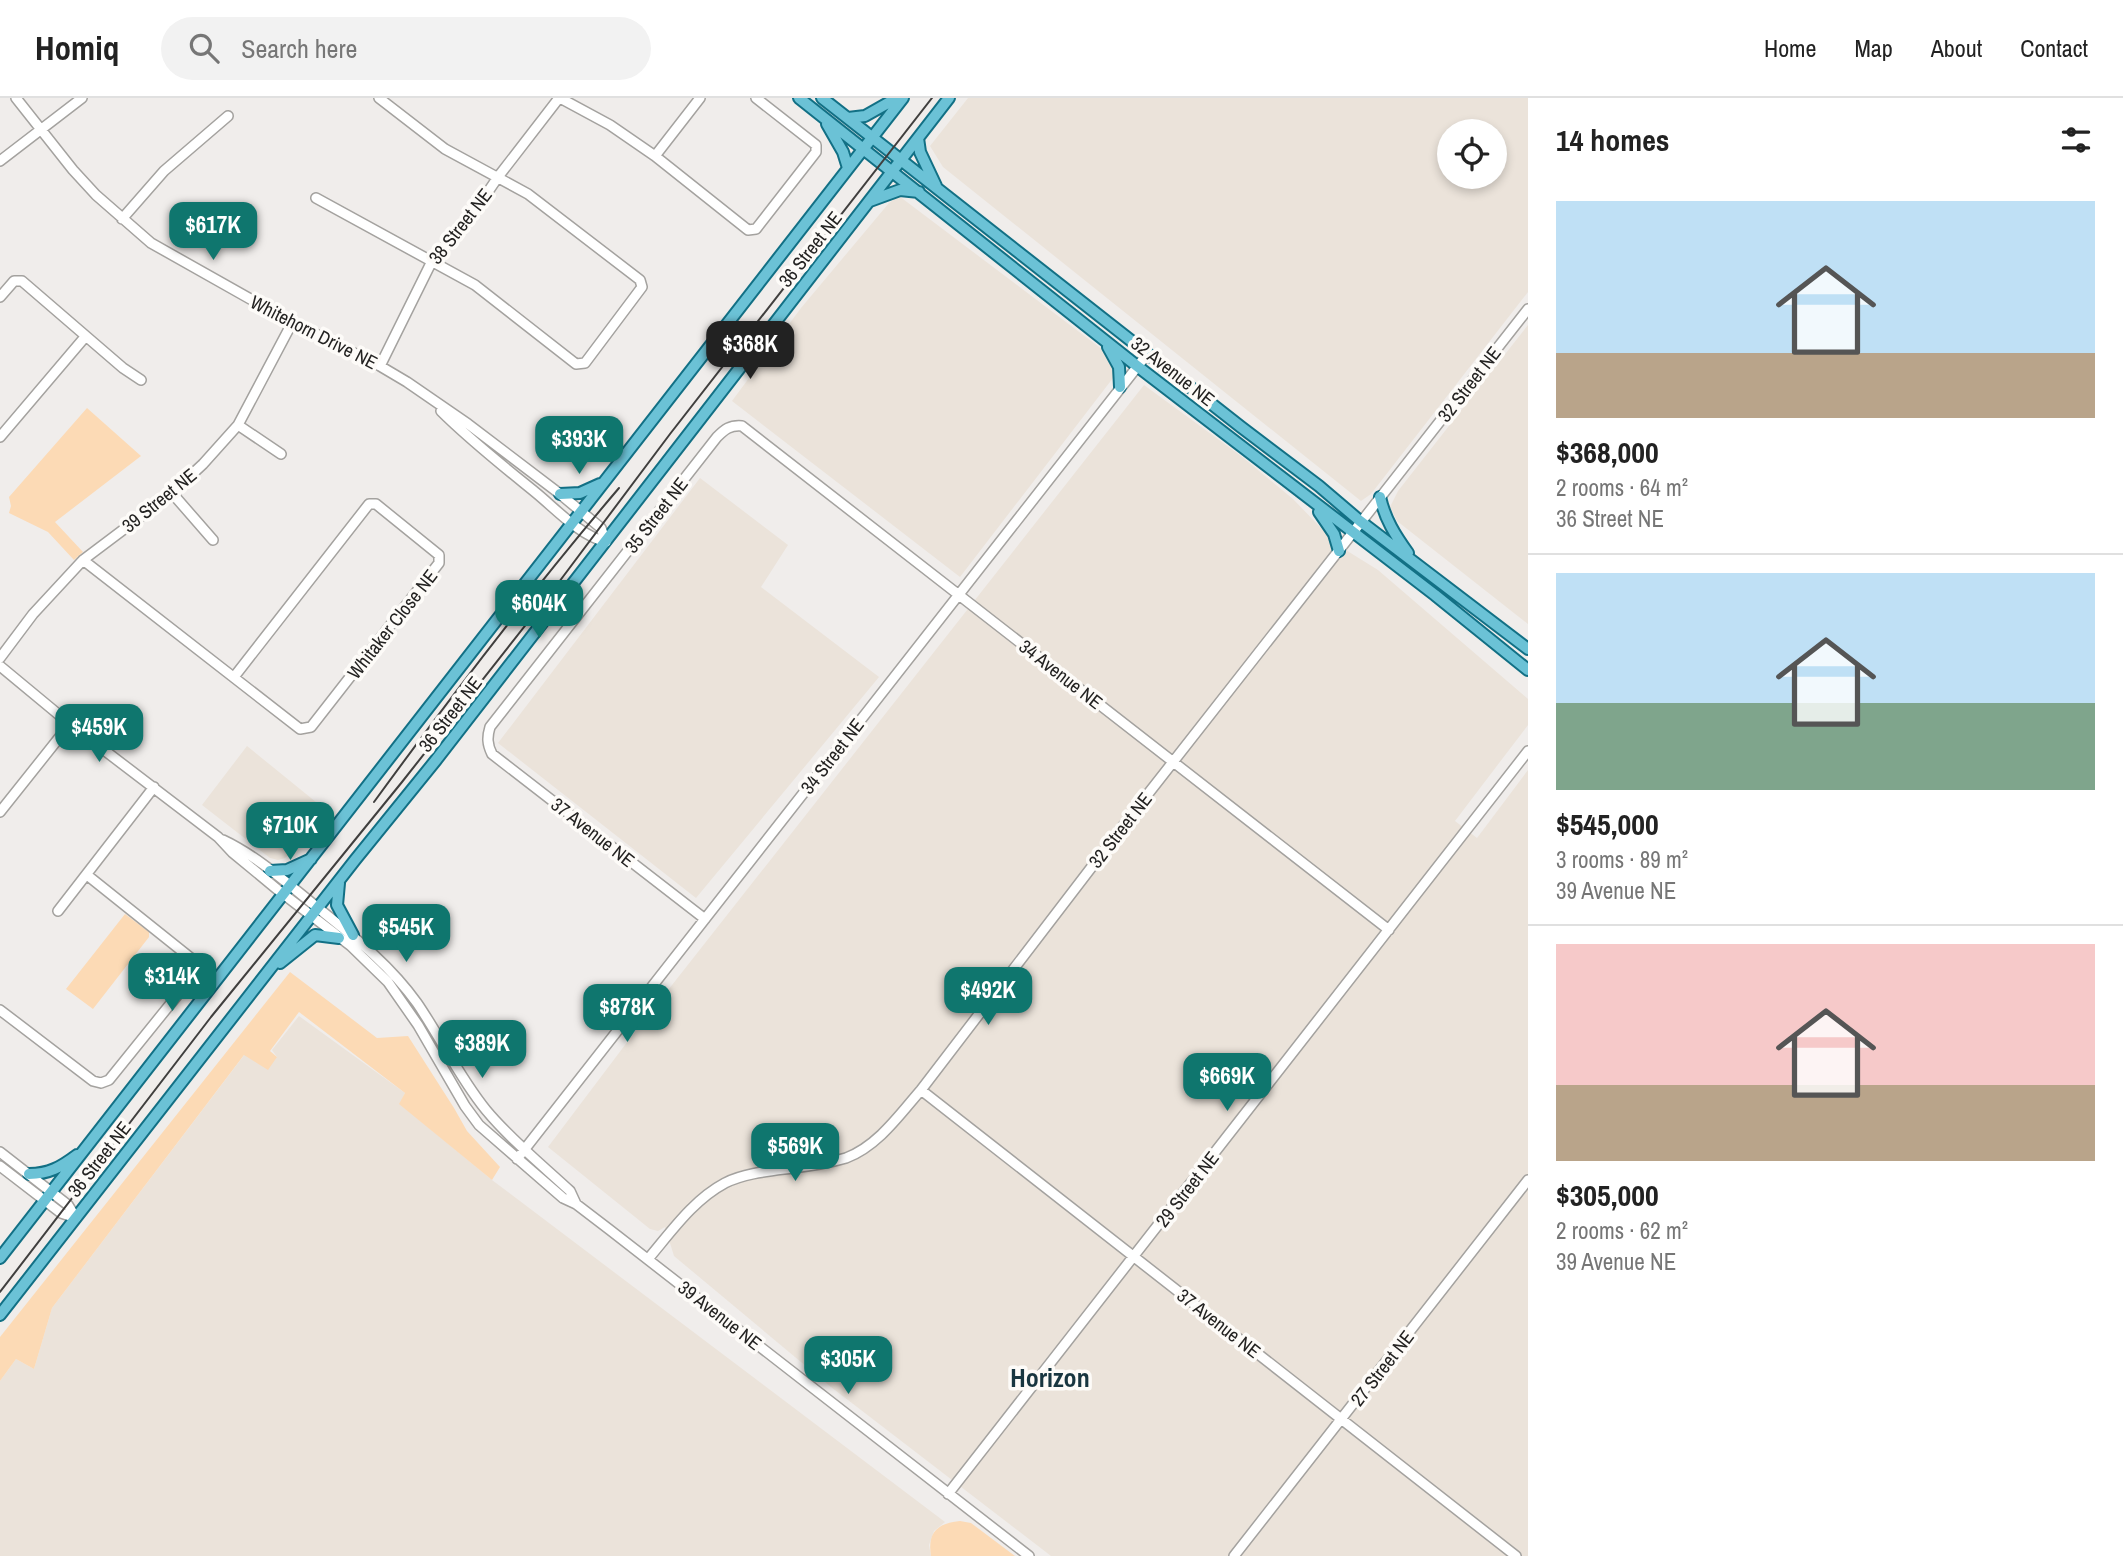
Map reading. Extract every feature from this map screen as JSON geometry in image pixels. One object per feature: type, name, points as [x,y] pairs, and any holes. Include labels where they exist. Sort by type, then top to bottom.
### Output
[{"type":"main road","name":"32 Avenue NE","points":[[799,98],[1137,366],[1528,670]]},
{"type":"main road","name":"32 Avenue NE","points":[[822,98],[1320,486],[1360,521],[1528,649]]},
{"type":"main road","points":[[848,118],[865,116],[897,98]]},
{"type":"main road","name":"36 Street NE","points":[[0,1258],[903,98]]},
{"type":"main road","name":"36 Street NE","points":[[0,1315],[339,880],[445,749],[950,98]]},
{"type":"main road","points":[[822,116],[844,152],[848,168]]},
{"type":"main road","points":[[918,138],[920,152],[937,188]]},
{"type":"main road","points":[[870,201],[900,190],[919,192]]},
{"type":"main road","points":[[1100,336],[1119,367],[1120,387]]},
{"type":"main road","points":[[560,494],[580,493],[603,482]]},
{"type":"main road","points":[[1380,497],[1385,516],[1396,537],[1416,564]]},
{"type":"main road","points":[[1311,501],[1334,534],[1339,551]]},
{"type":"main road","points":[[270,871],[287,870],[313,858]]},
{"type":"main road","points":[[339,880],[337,905],[354,935]]},
{"type":"main road","points":[[269,970],[314,935],[339,938]]},
{"type":"main road","points":[[29,1174],[41,1174],[57,1169],[85,1150]]},
{"type":"street","name":"Whitehorn Drive NE","points":[[16,98],[73,170],[122,219],[161,249],[292,323],[407,382],[468,424],[560,494],[601,528],[606,541]]},
{"type":"street","points":[[0,161],[82,98]]},
{"type":"street","points":[[316,198],[475,285],[576,364],[585,363],[642,287],[640,280],[547,206],[445,149],[379,98]]},
{"type":"street","points":[[560,98],[610,125],[655,156],[748,230],[756,229],[816,152],[816,145],[756,98]]},
{"type":"street","name":"38 Street NE","points":[[380,366],[432,261],[469,219],[560,98]]},
{"type":"street","points":[[655,156],[700,98]]},
{"type":"street","points":[[122,219],[164,172],[228,116]]},
{"type":"street","points":[[0,297],[14,281],[22,281],[85,337],[141,380]]},
{"type":"street","name":"32 Street NE","points":[[648,1259],[698,1201],[712,1190],[752,1174],[813,1166],[846,1157],[863,1149],[880,1135],[921,1090],[1133,813],[1528,309]]},
{"type":"street","name":"39 Street NE","points":[[0,658],[33,614],[83,560],[172,492],[203,464],[239,425],[292,323]]},
{"type":"street","points":[[0,437],[85,337]]},
{"type":"street","name":"34 Street NE","points":[[517,1160],[1148,353]]},
{"type":"street","name":"Whitehorn Drive NE","points":[[428,398],[462,431],[572,522],[593,538],[606,541]]},
{"type":"street","points":[[239,425],[281,454]]},
{"type":"street","name":"34 Avenue NE","points":[[730,426],[742,426],[1389,929]]},
{"type":"street","name":"35 Street NE","points":[[488,741],[490,727],[717,437],[730,426]]},
{"type":"street","points":[[172,492],[213,540]]},
{"type":"street","name":"Whitaker Close NE","points":[[83,560],[300,729],[311,727],[439,563],[439,555],[376,503],[369,503],[234,677]]},
{"type":"street","points":[[0,666],[218,837],[232,852],[288,891]]},
{"type":"street","points":[[0,813],[70,723]]},
{"type":"street","name":"37 Avenue NE","points":[[488,741],[492,754],[705,919]]},
{"type":"street","name":"29 Street NE","points":[[948,1494],[1528,751]]},
{"type":"street","points":[[58,911],[154,787]]},
{"type":"street","points":[[218,837],[270,871],[288,891]]},
{"type":"street","points":[[0,1010],[93,1081],[101,1083],[109,1080],[197,971],[197,963],[87,875]]},
{"type":"street","name":"39 Avenue NE","points":[[288,891],[388,982],[418,1025],[479,1125],[517,1160],[1029,1556]]},
{"type":"street","name":"39 Avenue NE","points":[[314,912],[354,935],[394,972],[487,1111],[570,1191],[576,1204]]},
{"type":"street","name":"37 Avenue NE","points":[[921,1090],[1516,1556]]},
{"type":"street","points":[[0,1152],[29,1174],[49,1197]]},
{"type":"street","points":[[0,1166],[49,1197],[68,1205],[76,1218]]},
{"type":"street","name":"27 Street NE","points":[[1234,1556],[1528,1180]]},
{"type":"shaded area","points":[[968,98],[1528,98],[1528,292],[1371,494],[1361,501],[943,167],[930,146]]},
{"type":"shaded area","points":[[899,196],[1123,365],[960,577],[732,401],[801,308],[889,203]]},
{"type":"shaded area","points":[[1528,325],[1528,624],[1397,521],[1390,507],[1398,491]]},
{"type":"shaded area","points":[[1144,385],[1241,456],[1293,499],[1323,530],[1349,552],[1378,570],[1528,699],[1528,725],[1455,821],[1477,838],[1528,770],[1528,1556],[1051,1556],[831,1387],[674,1256],[665,1227],[658,1231],[650,1229],[548,1147],[628,1041]]},
{"type":"shaded area","points":[[87,408],[141,456],[55,522],[83,552],[74,560],[48,532],[9,513],[9,497]]},
{"type":"shaded area","points":[[700,478],[788,545],[761,587],[879,677],[696,898],[498,743]]},
{"type":"shaded area","points":[[247,746],[327,811],[299,847],[285,858],[270,858],[202,805]]},
{"type":"shaded area","points":[[125,914],[149,932],[149,937],[93,1009],[66,989]]},
{"type":"shaded area","points":[[290,972],[377,1038],[408,1036],[467,1131],[500,1167],[492,1180],[399,1104],[405,1093],[299,1012],[270,1051],[277,1057],[268,1070],[244,1055],[52,1308],[34,1369],[16,1359],[0,1381],[0,1337]]},
{"type":"shaded area","points":[[299,1016],[405,1093],[400,1104],[492,1180],[945,1522],[934,1531],[929,1545],[931,1556],[0,1556],[0,1381],[16,1359],[34,1369],[52,1308],[245,1054],[277,1057],[272,1050]]},
{"type":"shaded area","points":[[960,1521],[971,1523],[1015,1556],[931,1556],[931,1541],[936,1530],[946,1524]]},
{"type":"tram line","points":[[0,1292],[211,1017],[550,594],[670,434],[932,98]]},
{"type":"tram line","points":[[374,802],[494,643],[619,488]]},
{"type":"district","name":"Horizon","points":[[1050,1378]]}]
